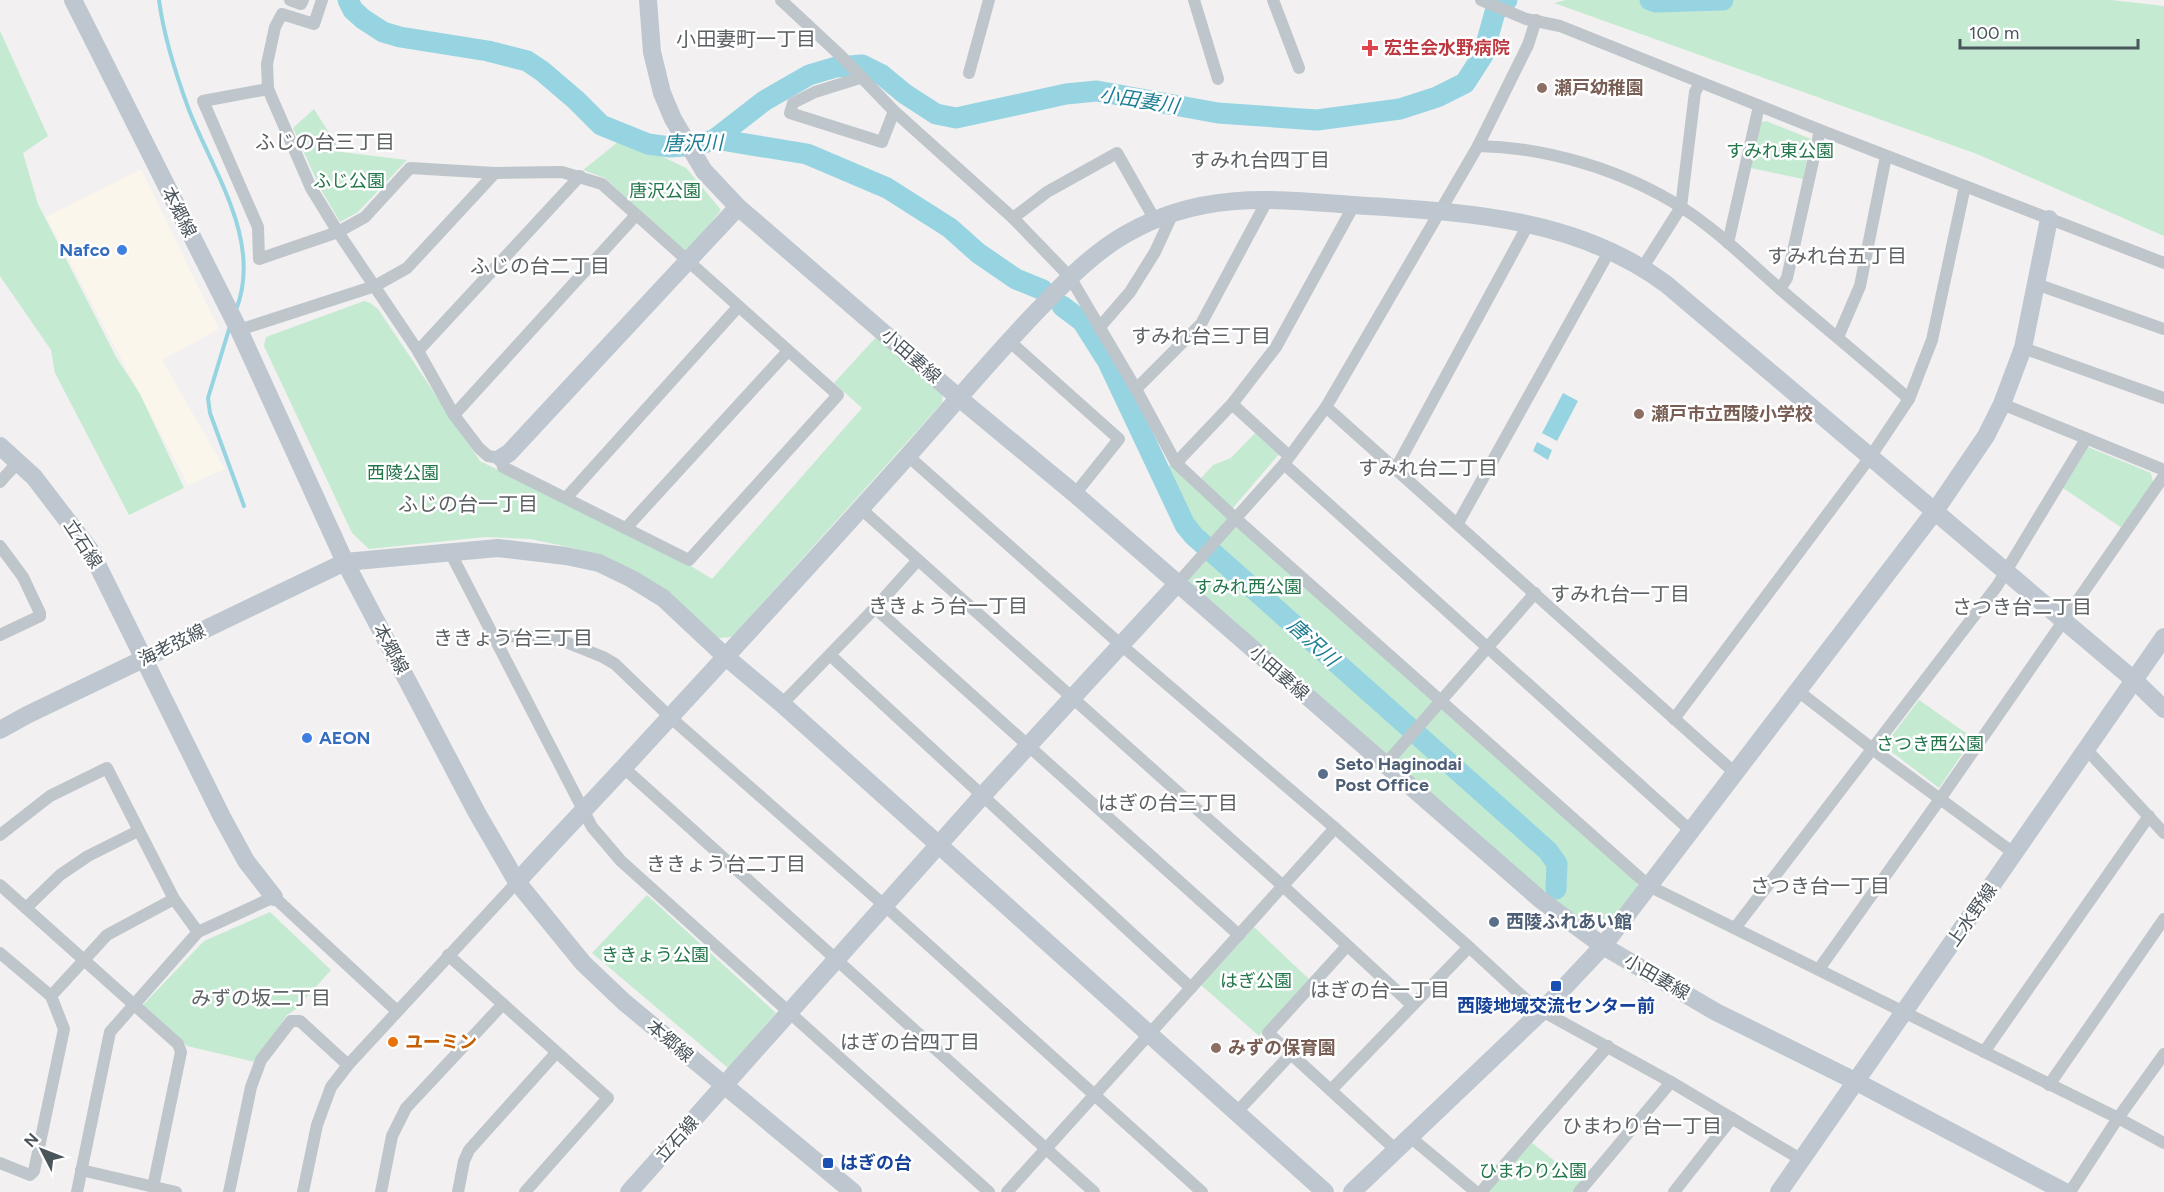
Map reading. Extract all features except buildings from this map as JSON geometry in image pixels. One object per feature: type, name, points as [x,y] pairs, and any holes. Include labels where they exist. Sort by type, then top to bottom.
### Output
[{"type":"street","name":"本郷線","points":[[73,0],[235,322],[345,562],[477,813],[517,882],[583,963],[624,1002],[853,1192]]},
{"type":"street","points":[[290,0],[301,4],[303,0]]},
{"type":"street","points":[[322,0],[314,24],[282,14],[275,27],[267,64],[268,89],[311,188],[418,351],[454,415],[479,448],[488,456],[501,458],[509,453],[738,207]]},
{"type":"street","name":"小田妻線","points":[[648,0],[652,52],[662,93],[673,118],[704,171],[738,207],[959,398],[1075,494],[1384,766],[1541,900],[1603,946],[1716,1012],[1855,1081],[2065,1192]]},
{"type":"street","points":[[781,0],[841,56],[894,111],[1013,218],[1070,277],[1136,389],[1176,463],[1649,886],[2118,1118],[2164,1143]]},
{"type":"street","points":[[969,73],[989,0]]},
{"type":"street","points":[[1194,0],[1218,79]]},
{"type":"street","points":[[1274,0],[1299,68]]},
{"type":"street","points":[[1486,2],[1531,20],[1560,26],[1886,156],[2164,263]]},
{"type":"street","points":[[1177,584],[1286,460],[1326,407],[1478,146],[1528,45],[1531,20]]},
{"type":"street","points":[[858,76],[793,103],[790,113],[882,142],[894,111]]},
{"type":"street","points":[[1643,267],[1681,207],[1695,92],[1700,83]]},
{"type":"street","points":[[268,89],[203,101],[258,226],[259,259],[338,231],[365,217],[410,168],[495,173],[562,172],[580,176],[602,183],[838,395],[688,560],[503,467],[501,458]]},
{"type":"street","points":[[1728,243],[1759,106]]},
{"type":"street","points":[[1780,289],[1787,278],[1820,130]]},
{"type":"street","points":[[1478,146],[1494,146],[1563,158],[1616,173],[1681,207],[1728,243],[1909,399]]},
{"type":"street","points":[[1013,218],[1047,192],[1117,153],[1155,220]]},
{"type":"street","points":[[1838,336],[1860,286],[1886,156]]},
{"type":"street","points":[[235,322],[375,286],[407,268],[495,173]]},
{"type":"street","points":[[418,351],[580,176]]},
{"type":"street","points":[[1674,719],[1871,456],[1909,399],[1932,340],[1965,186]]},
{"type":"street","points":[[1136,389],[1201,324],[1268,199]]},
{"type":"street","points":[[303,1192],[317,1125],[331,1087],[348,1065],[726,657],[908,456],[1008,340],[1070,277],[1108,245],[1155,220],[1204,204],[1268,199],[1489,216],[1529,224],[1610,250],[1643,267],[1871,456],[2134,680],[2164,710]]},
{"type":"street","points":[[1176,463],[1232,404],[1276,347],[1354,205]]},
{"type":"street","points":[[1099,328],[1130,292],[1155,252],[1173,213]]},
{"type":"street","points":[[454,415],[636,215]]},
{"type":"street","points":[[1352,1192],[1541,1012],[1603,946],[1935,511],[1986,436],[2002,405],[2023,348],[2049,219]]},
{"type":"street","points":[[1396,468],[1529,224]]},
{"type":"street","points":[[1458,523],[1610,250]]},
{"type":"street","points":[[2036,284],[2164,329]]},
{"type":"street","points":[[566,498],[738,307]]},
{"type":"street","points":[[1008,340],[1119,439],[1075,494]]},
{"type":"street","points":[[2023,348],[2164,398]]},
{"type":"street","points":[[627,528],[788,351]]},
{"type":"street","points":[[1232,404],[1286,460],[1488,649],[1691,831]]},
{"type":"street","points":[[2002,405],[2164,470]]},
{"type":"street","points":[[1326,407],[1735,773]]},
{"type":"street","points":[[1735,928],[1874,748],[2005,572],[2086,439]]},
{"type":"street","name":"立石線","points":[[0,446],[45,491],[90,550],[142,659],[246,861],[274,897]]},
{"type":"street","points":[[908,456],[1120,644],[1335,828],[1541,1012],[1671,1082],[1802,1160]]},
{"type":"street","points":[[0,482],[18,462]]},
{"type":"street","points":[[1819,969],[2164,476]]},
{"type":"street","points":[[860,508],[1283,886],[1412,1005]]},
{"type":"street","points":[[0,546],[23,577],[40,616],[0,635]]},
{"type":"street","points":[[345,562],[498,548],[566,556],[599,563],[663,598],[726,657],[782,704],[1325,1192]]},
{"type":"street","points":[[450,552],[592,827],[621,861],[989,1192]]},
{"type":"street","points":[[782,704],[918,560]]},
{"type":"street","name":"海老弦線","points":[[0,730],[345,562]]},
{"type":"street","name":"立石線","points":[[629,1192],[983,795],[1177,584]]},
{"type":"street","points":[[1384,766],[1535,593]]},
{"type":"street","points":[[875,608],[1239,935]]},
{"type":"street","points":[[494,636],[539,637],[563,641],[615,664],[670,717],[884,905],[1202,1192]]},
{"type":"street","name":"上水野線","points":[[1779,1192],[2164,637]]},
{"type":"street","points":[[830,655],[1191,988]]},
{"type":"street","points":[[1798,691],[2015,854]]},
{"type":"street","points":[[2087,750],[2164,833]]},
{"type":"street","points":[[0,835],[50,796],[107,768],[174,899],[198,932]]},
{"type":"street","points":[[624,768],[1094,1192]]},
{"type":"street","points":[[1984,1052],[2149,816]]},
{"type":"street","points":[[1007,1192],[1335,828]]},
{"type":"street","points":[[26,908],[60,875],[88,856],[138,831]]},
{"type":"street","points":[[0,885],[178,1044],[181,1052],[153,1187]]},
{"type":"street","points":[[77,1192],[110,1032],[198,932],[274,897],[397,1011]]},
{"type":"street","points":[[51,996],[112,931],[174,899]]},
{"type":"street","points":[[2049,1085],[2164,919]]},
{"type":"street","points":[[1347,946],[1268,1033],[1395,1149]]},
{"type":"street","points":[[1331,1090],[1469,947]]},
{"type":"street","points":[[0,953],[51,996],[64,1029],[34,1172],[30,1175],[0,1163]]},
{"type":"street","points":[[448,955],[608,1098],[525,1192]]},
{"type":"street","points":[[381,1192],[392,1136],[406,1108],[503,1004]]},
{"type":"street","points":[[229,1192],[251,1087],[261,1060],[291,1021],[300,1021],[348,1065]]},
{"type":"street","points":[[1409,1136],[1479,1192],[1608,1047]]},
{"type":"street","points":[[458,1192],[464,1161],[469,1150],[556,1053]]},
{"type":"street","points":[[1236,1113],[1291,1054]]},
{"type":"street","points":[[2070,1192],[2118,1118],[2164,1054]]},
{"type":"street","points":[[1579,1192],[1671,1082]]},
{"type":"street","points":[[1674,1192],[1732,1118]]},
{"type":"street","points":[[81,1170],[176,1192]]},
{"type":"shaded area","points":[[141,169],[219,329],[162,360],[225,469],[188,485],[46,217]]},
{"type":"green space","points":[[1566,0],[2111,0],[2164,6],[2164,236],[1977,154],[1554,3]]},
{"type":"green space","points":[[0,31],[48,136],[23,153],[38,204],[116,357],[140,394],[184,488],[129,515],[55,373],[51,350],[0,276]]},
{"type":"green space","name":"ふじ公園","points":[[314,109],[341,152],[407,160],[358,212],[340,222],[320,188],[293,128]]},
{"type":"green space","name":"すみれ東公園","points":[[1766,121],[1811,139],[1803,179],[1751,168],[1761,122]]},
{"type":"green space","name":"唐沢公園","points":[[623,138],[686,168],[721,210],[687,253],[605,178],[583,170]]},
{"type":"green space","name":"西陵公園","points":[[364,301],[378,309],[480,461],[686,563],[712,579],[862,408],[834,383],[879,334],[943,390],[942,403],[732,637],[719,638],[634,573],[574,548],[530,539],[485,537],[369,549],[352,533],[264,346],[266,337]]},
{"type":"green space","name":"すみれ西公園","points":[[1255,433],[1280,453],[1226,516],[1637,881],[1638,889],[1607,927],[1594,929],[1572,916],[1189,586],[1188,577],[1213,548],[1190,527],[1163,472],[1170,465],[1194,486],[1213,465],[1231,458]]},
{"type":"green space","points":[[2088,447],[2151,473],[2153,483],[2122,528],[2063,488]]},
{"type":"green space","name":"さつき西公園","points":[[1919,700],[1973,738],[1939,788],[1888,749],[1887,742]]},
{"type":"green space","name":"ききょう公園","points":[[647,895],[776,1013],[728,1068],[592,953]]},
{"type":"green space","points":[[270,912],[331,970],[296,1009],[287,1015],[255,1062],[187,1046],[143,1005],[204,941]]},
{"type":"green space","name":"はぎ公園","points":[[1254,927],[1309,979],[1259,1036],[1201,985]]},
{"type":"green space","name":"ひまわり公園","points":[[1531,1142],[1581,1182],[1572,1192],[1487,1192]]},
{"type":"water","points":[[1563,393],[1578,401],[1557,441],[1542,433]]},
{"type":"water","points":[[1537,442],[1552,450],[1548,460],[1533,451]]},
{"type":"waterway","points":[[159,0],[167,42],[189,110],[222,182],[239,233],[243,258],[243,284],[236,310]]},
{"type":"waterway","name":"唐沢川","points":[[348,0],[353,10],[383,32],[400,37],[488,51],[527,61],[576,100],[601,125],[648,144],[670,147],[699,145],[715,139],[807,154],[887,188],[950,228],[978,253],[1016,279],[1043,290]]},
{"type":"waterway","name":"小田妻川","points":[[715,139],[764,101],[809,75],[836,67],[862,65],[882,75],[905,94],[936,114],[956,118],[1066,94],[1097,91],[1218,113],[1317,120],[1400,109],[1437,97],[1465,83],[1483,55],[1495,12],[1507,0]]},
{"type":"waterway","name":"小田妻川","points":[[1650,0],[1656,2],[1723,0]]},
{"type":"waterway","name":"唐沢川","points":[[1062,306],[1082,321],[1108,362],[1185,525],[1194,536],[1548,851],[1557,864],[1556,889]]},
{"type":"waterway","points":[[230,326],[208,398],[210,413],[244,506]]},
{"type":"place","name":"宏生会水野病院","points":[[1370,48]]},
{"type":"place","name":"瀬戸幼稚園","points":[[1542,88]]},
{"type":"place","name":"Nafco","points":[[122,250]]},
{"type":"place","name":"瀬戸市立西陵小学校","points":[[1639,414]]},
{"type":"place","name":"AEON","points":[[307,738]]},
{"type":"place","name":"Seto Haginodai Post Office","points":[[1323,774]]},
{"type":"place","name":"西陵ふれあい館","points":[[1494,922]]},
{"type":"place","name":"西陵地域交流センター前","points":[[1556,986]]},
{"type":"place","name":"ユーミン","points":[[393,1042]]},
{"type":"place","name":"みずの保育園","points":[[1216,1048]]},
{"type":"place","name":"はぎの台","points":[[828,1163]]},
{"type":"district","name":"小田妻町一丁目","points":[[746,39]]},
{"type":"district","name":"ふじの台三丁目","points":[[325,142]]},
{"type":"district","name":"すみれ台四丁目","points":[[1260,160]]},
{"type":"district","name":"すみれ台五丁目","points":[[1837,256]]},
{"type":"district","name":"ふじの台二丁目","points":[[540,266]]},
{"type":"district","name":"すみれ台三丁目","points":[[1201,336]]},
{"type":"district","name":"すみれ台二丁目","points":[[1428,468]]},
{"type":"district","name":"ふじの台一丁目","points":[[468,504]]},
{"type":"district","name":"すみれ台一丁目","points":[[1620,594]]},
{"type":"district","name":"ききょう台一丁目","points":[[948,606]]},
{"type":"district","name":"さつき台二丁目","points":[[2022,607]]},
{"type":"district","name":"ききょう台三丁目","points":[[513,638]]},
{"type":"district","name":"はぎの台三丁目","points":[[1168,803]]},
{"type":"district","name":"ききょう台二丁目","points":[[726,864]]},
{"type":"district","name":"さつき台一丁目","points":[[1820,886]]},
{"type":"district","name":"はぎの台一丁目","points":[[1380,990]]},
{"type":"district","name":"みずの坂二丁目","points":[[261,998]]},
{"type":"district","name":"はぎの台四丁目","points":[[910,1042]]},
{"type":"district","name":"ひまわり台一丁目","points":[[1642,1126]]}]
